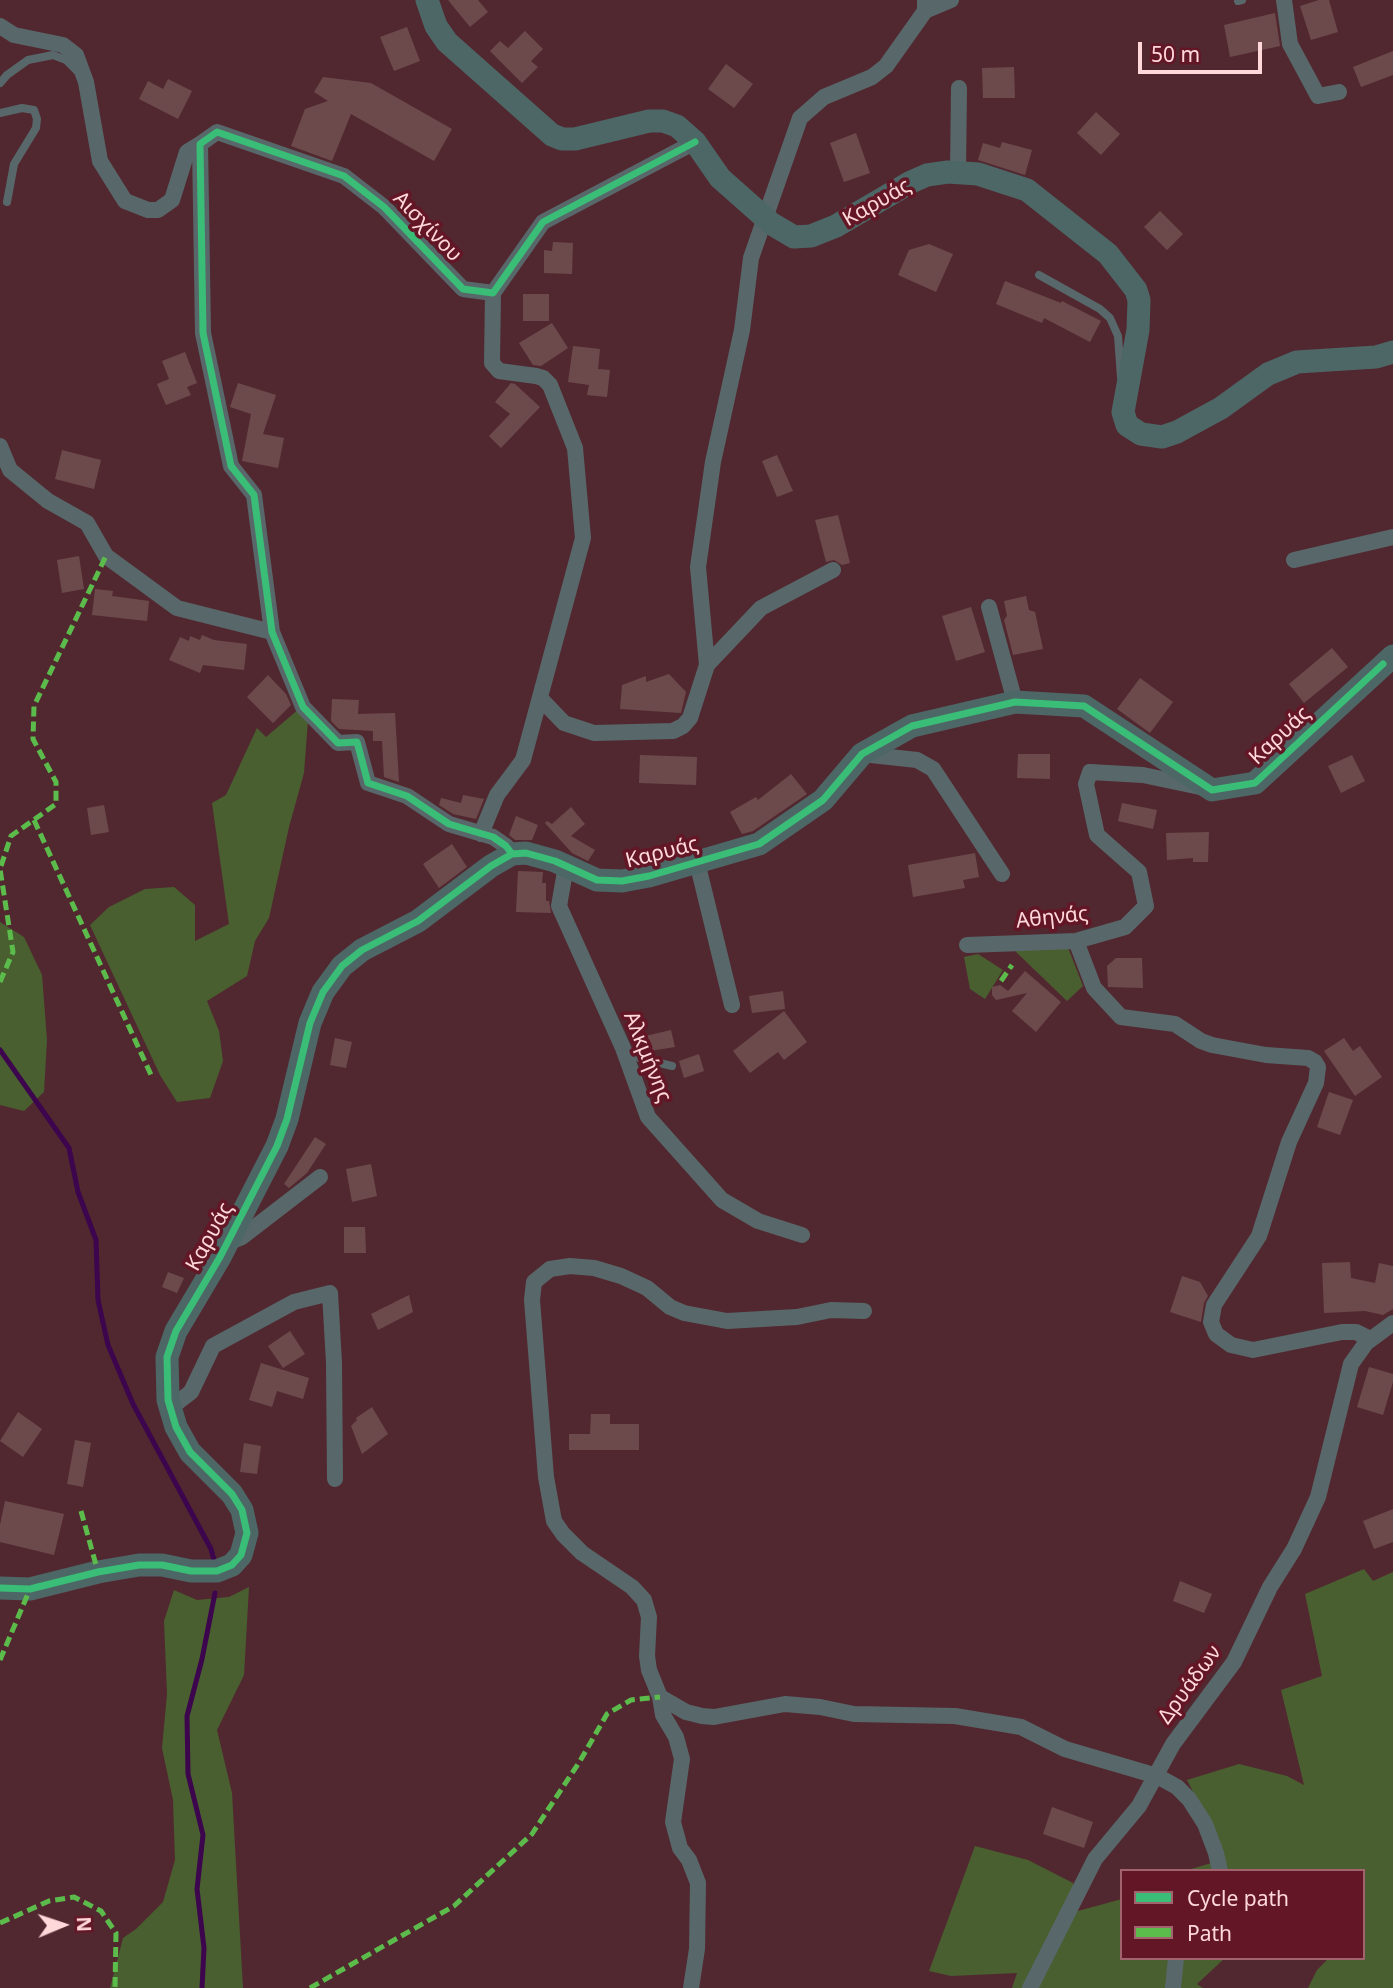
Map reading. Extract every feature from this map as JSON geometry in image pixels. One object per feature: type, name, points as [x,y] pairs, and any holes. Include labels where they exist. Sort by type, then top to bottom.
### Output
[{"type":"street","name":"Καρυάς","points":[[426,0],[436,26],[447,42],[552,135],[562,139],[575,139],[633,124],[663,121],[677,126],[695,142],[720,178],[764,218],[790,235],[807,237],[836,226],[927,175],[958,172],[978,174],[1027,190],[1108,254],[1139,296],[1138,330],[1123,412],[1127,425],[1141,434],[1162,437],[1177,432],[1221,408],[1283,366],[1309,360],[1357,359],[1393,352]]},
{"type":"street","points":[[540,698],[564,723],[586,732],[613,734],[673,731],[684,726],[690,718],[707,665],[698,568],[713,462],[742,330],[751,258],[800,118],[824,97],[872,77],[886,66],[925,6],[951,0]]},
{"type":"street","points":[[1284,0],[1290,44],[1318,96],[1339,92]]},
{"type":"street","points":[[4,33],[68,47],[78,59],[86,82],[100,161],[125,201],[148,210],[158,210],[172,200],[187,152],[200,144]]},
{"type":"street","points":[[958,172],[959,88]]},
{"type":"street","name":"Αισχίνου","points":[[200,144],[217,132],[344,176],[384,207],[463,289],[493,293]]},
{"type":"street","points":[[481,834],[497,795],[523,760],[583,538],[575,448],[550,385],[543,378],[536,376],[499,371],[492,363],[493,293],[543,222],[695,142]]},
{"type":"street","points":[[200,144],[203,333],[231,466],[254,495],[272,632],[303,707],[338,743],[357,742],[368,783],[407,796],[442,820],[501,842],[512,854]]},
{"type":"street","points":[[0,446],[10,470],[48,501],[86,523],[106,556],[177,608],[272,632]]},
{"type":"street","points":[[1294,559],[1393,537]]},
{"type":"street","points":[[707,665],[761,608],[832,570]]},
{"type":"street","points":[[989,607],[1015,702]]},
{"type":"street","name":"Καρυάς","points":[[169,1409],[166,1368],[169,1347],[227,1243],[283,1131],[310,1023],[330,979],[355,956],[418,921],[491,866],[512,854],[526,853],[589,877],[617,881],[639,878],[759,845],[823,800],[862,754],[912,726],[1015,702],[1084,706],[1212,790],[1255,783],[1390,664]]},
{"type":"street","points":[[862,754],[917,760],[933,769],[1002,874]]},
{"type":"street","name":"Αθηνάς","points":[[967,945],[1076,941],[1125,928],[1146,906],[1139,872],[1097,835],[1086,784],[1090,772],[1143,775],[1212,790]]},
{"type":"street","points":[[697,862],[732,1004]]},
{"type":"street","name":"Αλκμήνης","points":[[566,866],[559,906],[623,1048],[648,1117],[722,1199],[758,1221],[802,1235]]},
{"type":"street","points":[[1076,941],[1094,988],[1121,1017],[1175,1024],[1212,1045],[1266,1055],[1308,1058],[1318,1067],[1317,1083],[1289,1142],[1259,1236],[1214,1305],[1211,1322],[1216,1334],[1231,1345],[1253,1350],[1342,1332],[1356,1332],[1370,1339]]},
{"type":"street","points":[[227,1243],[243,1237],[320,1177]]},
{"type":"street","points":[[691,1988],[697,1949],[698,1883],[690,1860],[680,1848],[673,1822],[682,1759],[676,1737],[663,1715],[660,1697],[649,1670],[649,1617],[645,1600],[632,1587],[582,1553],[554,1521],[546,1477],[532,1300],[534,1282],[550,1269],[570,1266],[594,1268],[647,1288],[670,1307],[684,1313],[727,1321],[797,1317],[831,1310],[864,1311]]},
{"type":"street","points":[[0,1588],[30,1589],[139,1565],[209,1572],[225,1569],[236,1561],[244,1549],[247,1536],[240,1506],[224,1485],[190,1452],[169,1409],[191,1392],[213,1346],[294,1302],[330,1293],[334,1363],[335,1479]]},
{"type":"street","name":"Δρυάδων","points":[[1030,1988],[1095,1859],[1132,1817],[1174,1744],[1234,1662],[1269,1587],[1289,1557],[1312,1512],[1324,1480],[1349,1371],[1358,1353],[1370,1339],[1393,1323]]},
{"type":"street","points":[[660,1697],[686,1712],[702,1716],[724,1715],[785,1704],[854,1714],[954,1716],[1021,1727],[1065,1749],[1157,1776],[1177,1787],[1195,1807],[1213,1844],[1219,1869]]},
{"type":"street","points":[[1173,1988],[1176,1960]]},
{"type":"lane","points":[[0,83],[28,60],[53,55],[66,60],[86,82]]},
{"type":"lane","points":[[0,113],[22,108],[34,110],[37,119],[36,128],[13,164],[7,202]]},
{"type":"lane","points":[[1039,275],[1100,309],[1110,318],[1118,336],[1120,373],[1128,383]]},
{"type":"lane","points":[[623,1048],[639,1058],[672,1066]]},
{"type":"green space","points":[[299,709],[308,720],[304,773],[269,918],[255,941],[247,976],[207,1001],[219,1031],[223,1061],[210,1098],[177,1102],[160,1075],[90,925],[109,907],[145,889],[174,887],[195,905],[195,941],[229,924],[212,803],[226,795],[257,728],[266,737]]},
{"type":"green space","points":[[0,922],[24,937],[42,975],[47,1040],[44,1092],[24,1111],[0,1105]]},
{"type":"green space","points":[[1067,945],[1083,986],[1067,1001],[1014,950]]},
{"type":"green space","points":[[978,954],[1003,970],[985,999],[970,989],[964,957]]},
{"type":"green space","points":[[1364,1569],[1373,1581],[1393,1572],[1393,1988],[1308,1988],[1317,1970],[1327,1960],[1365,1960],[1365,1869],[1191,1869],[1222,1860],[1215,1834],[1187,1780],[1239,1764],[1287,1776],[1304,1785],[1281,1690],[1322,1676],[1305,1594]]},
{"type":"green space","points":[[249,1587],[244,1675],[217,1730],[232,1793],[243,1988],[110,1988],[123,1938],[163,1902],[175,1860],[173,1800],[162,1748],[167,1694],[164,1621],[174,1590],[197,1600],[229,1597]]},
{"type":"green space","points":[[975,1846],[1028,1860],[1073,1883],[1074,1912],[1120,1900],[1120,1960],[1223,1960],[1197,1984],[1203,1988],[1012,1988],[1017,1973],[951,1976],[929,1971]]},
{"type":"building","points":[[448,0],[478,0],[488,12],[470,27]]},
{"type":"building","points":[[1329,0],[1338,32],[1311,40],[1300,6]]},
{"type":"building","points":[[1275,13],[1280,46],[1230,57],[1224,25]]},
{"type":"building","points":[[407,27],[420,61],[394,71],[380,37]]},
{"type":"building","points":[[525,31],[543,49],[531,61],[538,67],[522,83],[490,51],[500,41],[508,48]]},
{"type":"building","points":[[1393,51],[1393,75],[1361,87],[1353,67]]},
{"type":"building","points":[[726,64],[753,84],[734,108],[708,89]]},
{"type":"building","points":[[1014,67],[1015,98],[983,98],[982,68]]},
{"type":"building","points":[[323,77],[371,83],[452,129],[434,161],[351,114],[332,161],[291,146],[305,109],[328,101],[314,92]]},
{"type":"building","points":[[168,79],[192,91],[178,119],[139,99],[148,81],[163,89]]},
{"type":"building","points":[[1096,112],[1120,134],[1101,155],[1077,133]]},
{"type":"building","points":[[856,133],[870,173],[844,182],[830,143]]},
{"type":"building","points":[[1002,142],[1032,150],[1025,175],[978,160],[983,143],[1000,148]]},
{"type":"building","points":[[1160,211],[1183,234],[1167,250],[1144,227]]},
{"type":"building","points":[[553,242],[573,243],[572,274],[544,273],[544,250],[552,251]]},
{"type":"building","points":[[929,244],[953,254],[936,292],[898,275],[909,250]]},
{"type":"building","points":[[1005,281],[1061,303],[1062,301],[1101,321],[1090,342],[1044,318],[1042,323],[996,304]]},
{"type":"building","points":[[523,294],[549,294],[549,321],[523,321]]},
{"type":"building","points":[[552,323],[568,348],[541,366],[533,365],[519,343]]},
{"type":"building","points":[[573,346],[600,349],[598,369],[610,370],[607,397],[587,395],[589,385],[568,382]]},
{"type":"building","points":[[185,352],[197,383],[187,387],[191,395],[166,405],[157,384],[169,379],[162,361]]},
{"type":"building","points":[[238,383],[276,395],[263,434],[284,438],[278,468],[242,461],[251,414],[230,407]]},
{"type":"building","points":[[511,383],[540,407],[501,448],[489,436],[510,414],[495,402]]},
{"type":"building","points":[[62,450],[101,460],[94,489],[55,479]]},
{"type":"building","points":[[777,455],[793,491],[777,497],[762,461]]},
{"type":"building","points":[[838,515],[850,563],[842,565],[834,560],[826,562],[815,520]]},
{"type":"building","points":[[79,556],[84,589],[62,593],[57,560]]},
{"type":"building","points":[[95,589],[113,591],[112,596],[149,601],[147,621],[92,615]]},
{"type":"building","points":[[1026,596],[1029,610],[1035,612],[1043,649],[1013,655],[1004,620],[1007,616],[1004,601]]},
{"type":"building","points":[[971,607],[985,652],[956,661],[942,616]]},
{"type":"building","points":[[202,635],[214,640],[247,644],[244,670],[203,665],[200,673],[169,660],[180,637],[189,641],[190,636],[200,640]]},
{"type":"building","points":[[1332,648],[1348,667],[1304,703],[1289,684]]},
{"type":"building","points":[[669,674],[686,692],[681,713],[620,709],[622,685],[646,676],[646,682]]},
{"type":"building","points":[[268,675],[286,694],[291,705],[273,723],[247,697]]},
{"type":"building","points":[[1140,678],[1173,702],[1150,733],[1117,709]]},
{"type":"building","points":[[332,699],[359,700],[358,714],[395,713],[399,782],[384,777],[382,741],[373,741],[373,731],[339,729],[331,721]]},
{"type":"building","points":[[1018,754],[1050,754],[1050,779],[1017,778]]},
{"type":"building","points":[[640,755],[697,757],[696,785],[639,783]]},
{"type":"building","points":[[1352,755],[1365,781],[1341,793],[1328,766]]},
{"type":"building","points":[[791,774],[807,794],[753,831],[742,834],[730,812],[756,797],[758,800]]},
{"type":"building","points":[[463,795],[484,799],[476,819],[453,814],[439,805],[441,798],[461,803]]},
{"type":"building","points":[[1122,803],[1157,810],[1153,829],[1118,821]]},
{"type":"building","points":[[104,805],[109,832],[91,835],[87,808]]},
{"type":"building","points":[[571,807],[585,824],[571,836],[595,850],[588,861],[572,853],[545,823],[547,821],[552,824]]},
{"type":"building","points":[[516,816],[538,825],[532,840],[515,840],[509,835]]},
{"type":"building","points":[[1209,832],[1208,862],[1193,862],[1193,858],[1167,860],[1166,833]]},
{"type":"building","points":[[452,844],[467,867],[439,888],[423,864]]},
{"type":"building","points":[[975,853],[979,877],[963,880],[965,888],[913,897],[908,865]]},
{"type":"building","points":[[518,871],[543,872],[542,883],[546,883],[546,901],[549,901],[551,913],[516,912]]},
{"type":"building","points":[[1116,958],[1142,958],[1143,988],[1108,987],[1107,966]]},
{"type":"building","points":[[1025,971],[1061,1002],[1036,1032],[1012,1011],[1027,993],[996,1000],[992,995],[992,987],[1000,985],[1008,991]]},
{"type":"building","points":[[783,991],[785,1009],[752,1013],[749,996]]},
{"type":"building","points":[[784,1011],[807,1042],[784,1060],[778,1052],[750,1073],[733,1051]]},
{"type":"building","points":[[671,1030],[675,1047],[644,1052],[641,1037]]},
{"type":"building","points":[[335,1038],[352,1042],[346,1068],[330,1065]]},
{"type":"building","points":[[1344,1038],[1353,1051],[1360,1046],[1382,1077],[1355,1096],[1324,1051]]},
{"type":"building","points":[[699,1054],[704,1071],[684,1078],[679,1061]]},
{"type":"building","points":[[1329,1092],[1353,1100],[1340,1135],[1317,1127]]},
{"type":"building","points":[[315,1137],[326,1144],[307,1173],[289,1188],[284,1184]]},
{"type":"building","points":[[371,1164],[377,1196],[352,1202],[346,1169]]},
{"type":"building","points":[[344,1227],[365,1227],[366,1253],[344,1253]]},
{"type":"building","points":[[1350,1262],[1351,1278],[1375,1283],[1379,1263],[1393,1266],[1393,1309],[1383,1315],[1365,1311],[1324,1313],[1322,1263]]},
{"type":"building","points":[[168,1272],[184,1278],[177,1293],[162,1287]]},
{"type":"building","points":[[1182,1276],[1200,1282],[1208,1296],[1201,1322],[1170,1312]]},
{"type":"building","points":[[409,1295],[413,1312],[378,1330],[371,1314]]},
{"type":"building","points":[[290,1331],[305,1354],[283,1368],[268,1346]]},
{"type":"building","points":[[261,1363],[309,1378],[303,1399],[277,1391],[272,1407],[249,1400]]},
{"type":"building","points":[[1369,1367],[1393,1374],[1383,1415],[1357,1407]]},
{"type":"building","points":[[372,1407],[388,1434],[362,1454],[351,1426],[356,1418]]},
{"type":"building","points":[[18,1412],[42,1429],[23,1457],[0,1441]]},
{"type":"building","points":[[591,1414],[610,1414],[610,1424],[639,1424],[639,1450],[569,1450],[569,1434],[590,1434]]},
{"type":"building","points":[[75,1440],[91,1443],[83,1487],[67,1484]]},
{"type":"building","points":[[244,1443],[261,1446],[257,1474],[240,1472]]},
{"type":"building","points":[[5,1501],[64,1514],[54,1555],[0,1542]]},
{"type":"building","points":[[1393,1509],[1393,1542],[1374,1549],[1363,1521]]},
{"type":"building","points":[[1180,1581],[1212,1594],[1204,1613],[1173,1601]]},
{"type":"building","points":[[1052,1807],[1093,1822],[1084,1848],[1043,1834]]},
{"type":"waterway","points":[[0,1050],[69,1148],[78,1192],[96,1240],[98,1300],[108,1345],[133,1404],[211,1549],[215,1564]]},
{"type":"waterway","points":[[202,1988],[204,1948],[197,1889],[203,1835],[188,1774],[187,1716],[215,1593]]},
{"type":"marked path","points":[[0,982],[13,952],[0,869],[11,836],[56,804],[56,782],[33,739],[34,706],[106,556]]},
{"type":"marked path","points":[[34,820],[152,1077]]},
{"type":"marked path","points":[[1001,981],[1012,965]]},
{"type":"marked path","points":[[81,1511],[98,1572]]},
{"type":"marked path","points":[[0,1660],[30,1589]]},
{"type":"marked path","points":[[310,1988],[454,1906],[532,1834],[607,1714],[631,1700],[660,1697]]},
{"type":"marked path","points":[[0,1923],[49,1901],[74,1897],[101,1911],[116,1933],[115,1988]]},
{"type":"cycle path","points":[[512,854],[493,837],[449,824],[407,796],[368,783],[357,742],[338,743],[303,707],[272,632],[254,495],[231,466],[203,333],[200,144],[217,132],[344,176],[384,207],[463,289],[493,293],[543,222],[695,142]]},
{"type":"cycle path","points":[[0,1588],[30,1589],[139,1565],[217,1571],[232,1565],[241,1555],[247,1533],[242,1510],[232,1494],[190,1452],[176,1427],[168,1400],[167,1357],[176,1331],[220,1257],[277,1146],[287,1119],[310,1023],[323,992],[342,966],[362,950],[418,921],[491,866],[512,854],[526,853],[555,861],[597,880],[622,881],[649,876],[759,844],[823,800],[862,754],[912,726],[1015,702],[1084,706],[1212,790],[1255,783],[1383,664]]}]
